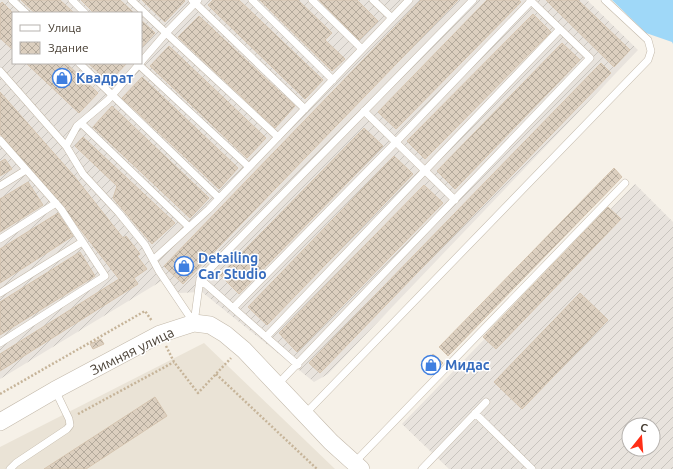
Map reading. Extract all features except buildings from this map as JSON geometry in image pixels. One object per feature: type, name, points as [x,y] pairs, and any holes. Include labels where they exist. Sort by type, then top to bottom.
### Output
[{"type":"street","name":"Зимняя улица","points":[[0,422],[55,390],[160,334],[194,323],[210,325],[225,334],[241,348],[305,415],[358,466]]},
{"type":"lane","points":[[12,0],[25,12]]},
{"type":"lane","points":[[72,0],[84,12]]},
{"type":"lane","points":[[131,0],[278,137]]},
{"type":"lane","points":[[252,0],[333,80]]},
{"type":"lane","points":[[312,0],[362,49]]},
{"type":"lane","points":[[373,0],[392,18]]},
{"type":"lane","points":[[153,260],[219,198],[409,0]]},
{"type":"lane","points":[[194,323],[200,279],[473,0]]},
{"type":"lane","points":[[305,415],[484,228],[648,60],[651,51],[648,40],[605,0]]},
{"type":"lane","points":[[142,60],[195,1],[305,109]]},
{"type":"lane","points":[[233,308],[396,142],[530,1],[590,58],[277,385]]},
{"type":"lane","points":[[266,337],[560,29]]},
{"type":"lane","points":[[80,64],[219,198]]},
{"type":"lane","points":[[66,146],[77,126],[112,94],[138,64]]},
{"type":"lane","points":[[140,64],[249,167]]},
{"type":"lane","points":[[0,71],[66,146],[84,174],[141,240],[194,323]]},
{"type":"lane","points":[[364,111],[455,200]]},
{"type":"lane","points":[[81,123],[189,227]]},
{"type":"lane","points":[[0,140],[56,203],[105,276],[0,343]]},
{"type":"lane","points":[[0,186],[26,170]]},
{"type":"lane","points":[[358,466],[625,183]]},
{"type":"lane","points":[[0,239],[56,203]]},
{"type":"lane","points":[[0,293],[82,242]]},
{"type":"lane","points":[[200,279],[298,364]]},
{"type":"lane","points":[[10,469],[16,463],[67,429],[70,425],[69,419],[55,390]]},
{"type":"lane","points":[[422,469],[486,402]]},
{"type":"lane","points":[[475,413],[532,469]]},
{"type":"path","points":[[0,394],[145,311],[160,334],[174,362],[198,393],[241,348]]},
{"type":"path","points":[[69,419],[174,362]]},
{"type":"path","points":[[216,374],[317,469]]},
{"type":"shaded area","points":[[0,0],[587,0],[638,50],[328,374],[314,382],[202,292],[179,293],[163,280],[0,379]]},
{"type":"shaded area","points":[[635,184],[673,222],[673,469],[449,469],[402,424]]},
{"type":"shaded area","points":[[204,343],[335,469],[0,469],[0,447]]},
{"type":"water","points":[[612,0],[673,0],[673,44],[672,42],[646,33]]},
{"type":"place","name":"Квадрат","points":[[62,78]]},
{"type":"place","name":"Detailing Car Studio","points":[[184,266]]},
{"type":"place","name":"Мидас","points":[[431,365]]}]
